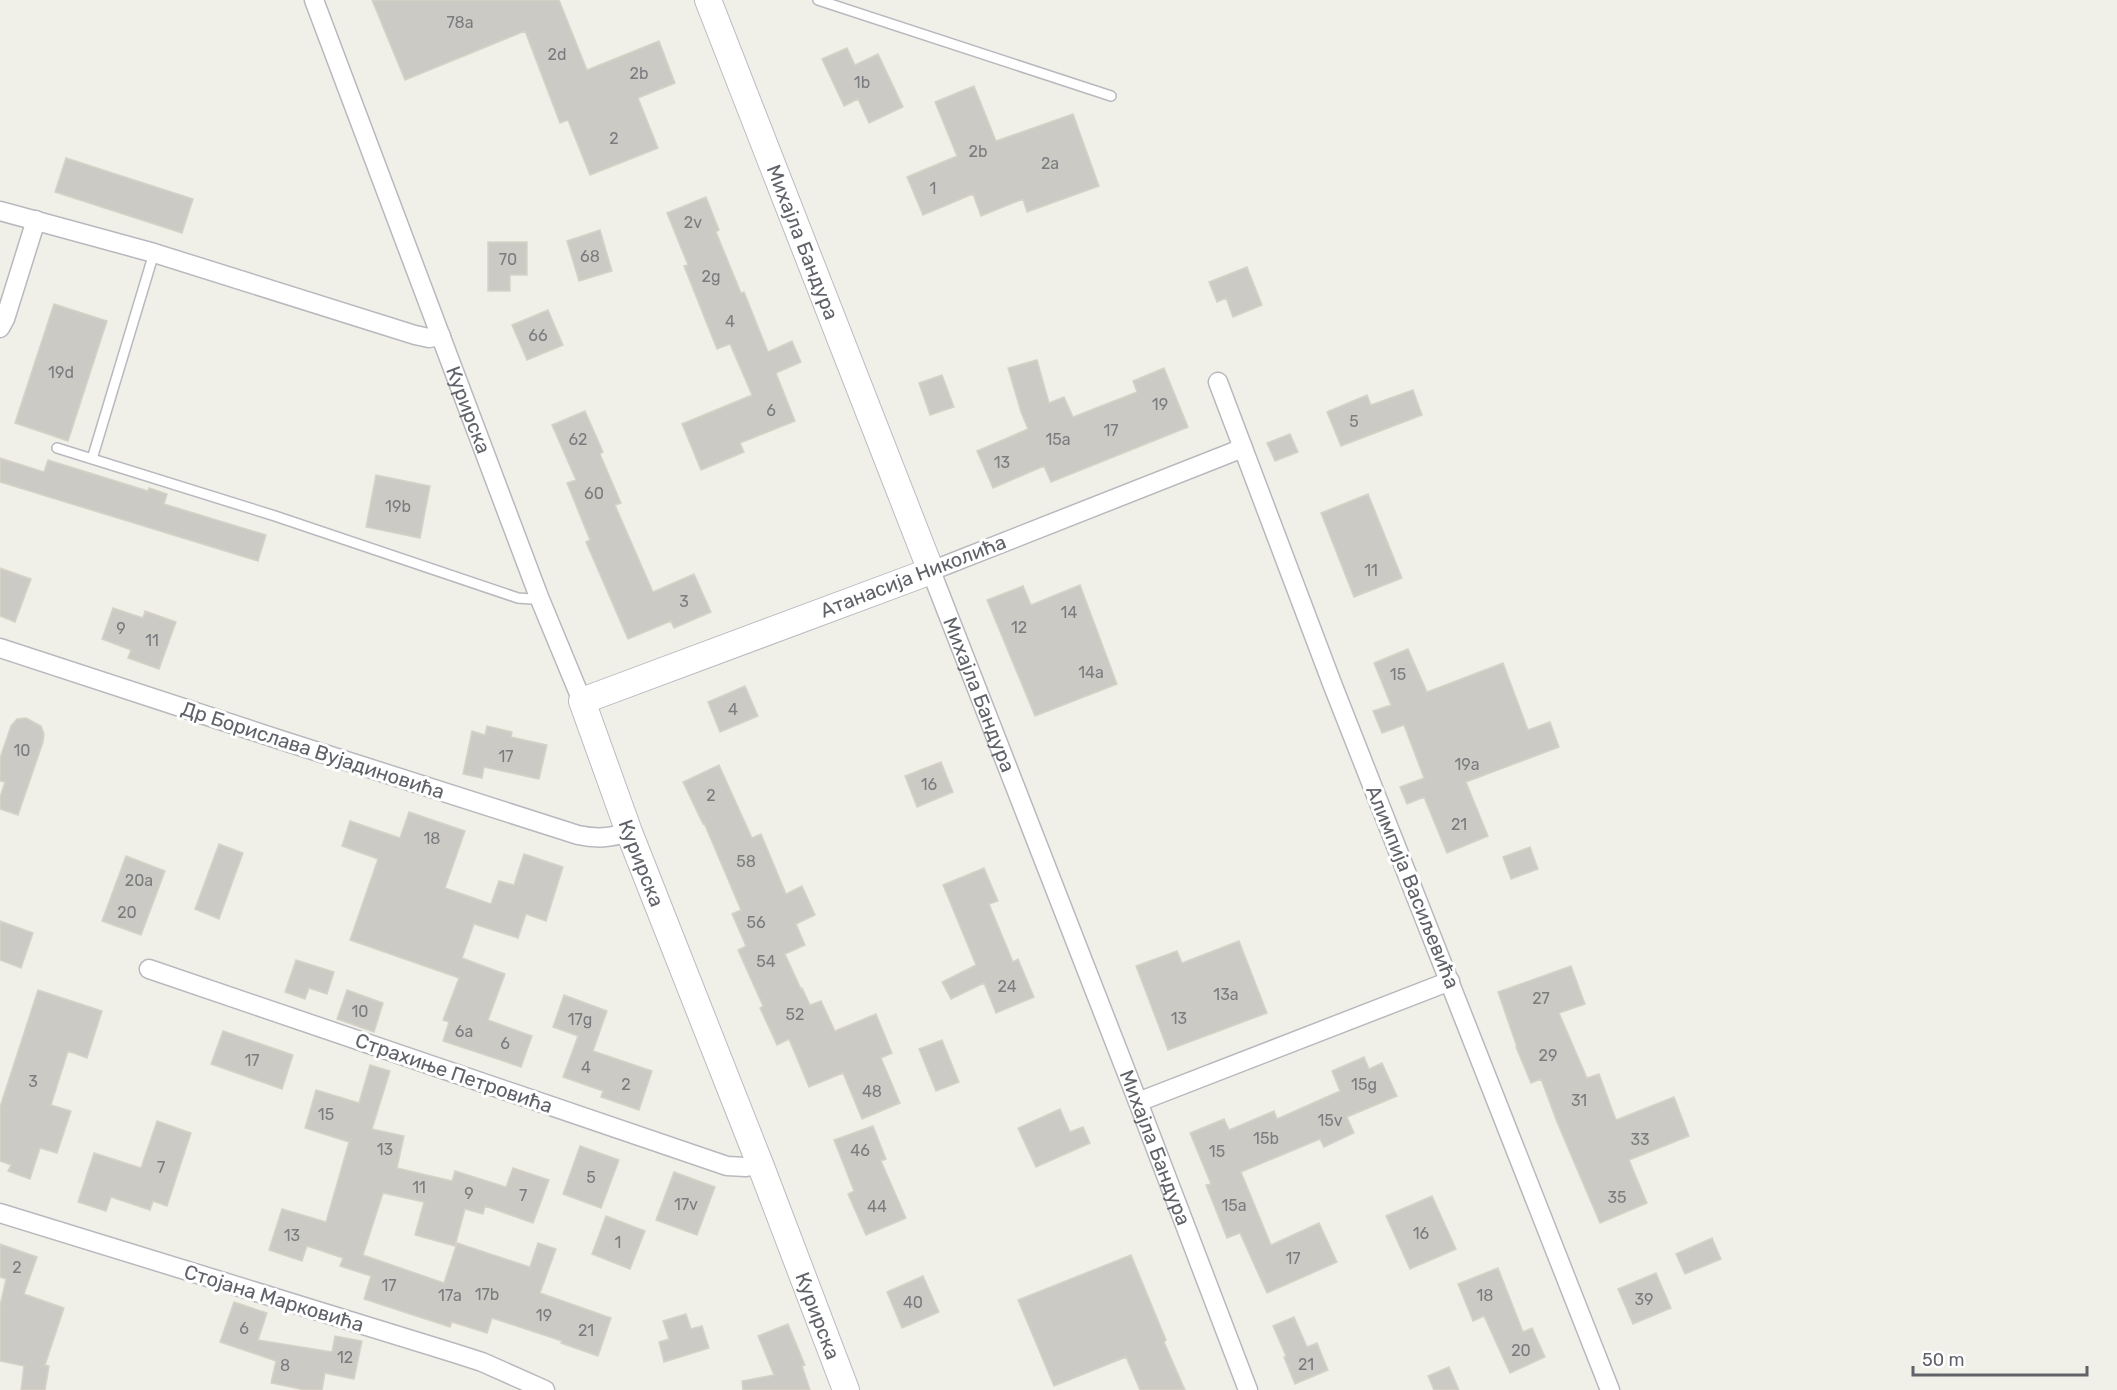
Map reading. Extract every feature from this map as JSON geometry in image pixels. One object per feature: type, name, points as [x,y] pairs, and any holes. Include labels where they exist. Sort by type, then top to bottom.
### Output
[{"type":"street","name":"Курирска","points":[[314,0],[539,597],[582,701],[629,832],[846,1390]]},
{"type":"street","name":"Михајла Бандура","points":[[708,0],[1248,1390]]},
{"type":"street","points":[[0,211],[154,253],[415,335],[429,338],[441,336]]},
{"type":"street","points":[[0,328],[5,319],[36,220]]},
{"type":"street","name":"Алимпија Васиљевића","points":[[1218,382],[1337,697],[1610,1390]]},
{"type":"street","name":"Атанасија Николића","points":[[582,701],[931,571],[1243,448]]},
{"type":"street","name":"Др Борислава Вујадиновића","points":[[0,648],[578,835],[609,838],[629,832]]},
{"type":"street","name":"Страхиње Петровића","points":[[148,969],[727,1166],[746,1167],[760,1164]]},
{"type":"street","points":[[1138,1102],[1450,981]]},
{"type":"street","name":"Стојана Марковића","points":[[0,1213],[464,1356],[545,1390]]},
{"type":"lane","points":[[818,0],[1111,96]]},
{"type":"lane","points":[[92,459],[154,253]]},
{"type":"lane","points":[[57,448],[275,516],[518,598],[539,597]]},
{"type":"building","points":[[372,0],[559,0],[587,70],[659,41],[675,83],[638,98],[658,148],[590,175],[568,120],[560,123],[525,31],[405,80]]},
{"type":"building","points":[[847,48],[855,65],[878,54],[903,107],[869,123],[858,99],[844,106],[822,59]]},
{"type":"building","points":[[974,86],[996,141],[1073,114],[1099,186],[1027,212],[1023,199],[981,216],[973,194],[923,215],[907,177],[957,156],[935,102]]},
{"type":"building","points":[[66,158],[193,199],[182,233],[55,192]]},
{"type":"building","points":[[706,197],[719,230],[716,232],[741,293],[744,292],[768,352],[792,341],[801,362],[776,373],[795,421],[740,443],[744,452],[701,470],[682,424],[752,395],[730,344],[717,349],[684,266],[688,265],[667,213]]},
{"type":"building","points":[[600,230],[612,271],[579,281],[567,241]]},
{"type":"building","points":[[488,242],[527,242],[527,275],[510,275],[510,291],[488,291]]},
{"type":"building","points":[[1247,267],[1262,305],[1233,317],[1226,298],[1217,302],[1209,282]]},
{"type":"building","points":[[54,304],[107,321],[68,441],[15,423]]},
{"type":"building","points":[[548,310],[563,345],[527,360],[512,325]]},
{"type":"building","points":[[1037,360],[1049,403],[1064,397],[1073,417],[1137,392],[1133,381],[1164,368],[1188,427],[1051,482],[1044,466],[993,488],[977,451],[1028,429],[1008,368]]},
{"type":"building","points":[[942,375],[954,407],[930,415],[919,383]]},
{"type":"building","points":[[1413,390],[1422,415],[1341,446],[1327,412],[1367,395],[1371,405]]},
{"type":"building","points":[[585,411],[603,452],[600,454],[621,503],[615,505],[653,592],[694,574],[711,612],[674,628],[671,621],[628,639],[586,542],[590,540],[567,483],[576,480],[552,425]]},
{"type":"building","points":[[1290,434],[1298,452],[1275,461],[1267,443]]},
{"type":"building","points":[[0,458],[44,472],[48,460],[148,491],[149,488],[167,494],[164,504],[266,535],[258,561],[0,482]]},
{"type":"building","points":[[376,475],[430,486],[420,538],[366,527]]},
{"type":"building","points":[[1368,494],[1402,578],[1354,597],[1321,513]]},
{"type":"building","points":[[0,568],[31,579],[15,622],[0,616]]},
{"type":"building","points":[[1080,585],[1117,684],[1035,716],[987,600],[1023,586],[1031,605]]},
{"type":"building","points":[[113,608],[143,618],[145,611],[176,622],[159,669],[128,658],[131,650],[102,639]]},
{"type":"building","points":[[1408,649],[1427,692],[1503,663],[1528,730],[1550,722],[1559,747],[1466,782],[1488,836],[1447,853],[1424,797],[1407,804],[1400,787],[1424,778],[1404,725],[1382,733],[1373,711],[1391,705],[1374,663]]},
{"type":"building","points":[[745,686],[758,716],[720,732],[708,702]]},
{"type":"building","points":[[26,718],[41,726],[44,734],[18,815],[0,809],[0,797],[5,782],[0,781],[0,758],[11,726],[17,719]]},
{"type":"building","points":[[487,726],[512,732],[511,737],[547,745],[539,779],[484,767],[482,778],[463,774],[472,731],[485,735]]},
{"type":"building","points":[[941,762],[953,792],[917,807],[905,776]]},
{"type":"building","points":[[719,765],[752,838],[761,834],[786,894],[802,886],[815,915],[796,924],[805,945],[785,954],[801,989],[810,1005],[821,1001],[835,1031],[876,1014],[892,1053],[881,1058],[900,1103],[862,1119],[843,1073],[809,1087],[789,1039],[777,1045],[760,1008],[763,1006],[738,950],[746,946],[732,914],[741,910],[704,823],[683,782]]},
{"type":"building","points":[[409,812],[465,831],[445,888],[491,904],[499,881],[514,885],[524,854],[563,867],[546,921],[526,914],[518,938],[474,924],[462,958],[505,974],[488,1020],[532,1036],[521,1067],[443,1041],[449,1022],[443,1020],[459,978],[350,940],[378,859],[342,846],[350,821],[400,838]]},
{"type":"building","points":[[219,844],[243,853],[219,919],[195,909]]},
{"type":"building","points":[[1530,847],[1538,869],[1511,879],[1503,857]]},
{"type":"building","points":[[126,856],[165,871],[141,935],[102,921]]},
{"type":"building","points":[[984,868],[998,901],[989,904],[1013,962],[1018,959],[1034,997],[996,1013],[984,983],[951,999],[942,982],[976,965],[943,885]]},
{"type":"building","points":[[0,921],[33,933],[21,968],[0,960]]},
{"type":"building","points":[[1239,941],[1267,1013],[1168,1050],[1136,966],[1177,951],[1182,963]]},
{"type":"building","points":[[296,960],[334,972],[327,994],[309,988],[305,999],[285,992]]},
{"type":"building","points":[[1571,966],[1585,1004],[1559,1013],[1587,1078],[1599,1074],[1616,1120],[1674,1097],[1689,1136],[1629,1160],[1647,1203],[1600,1223],[1541,1079],[1531,1083],[1516,1047],[1498,992]]},
{"type":"building","points":[[38,990],[102,1011],[87,1058],[68,1051],[51,1105],[71,1111],[57,1153],[40,1148],[30,1179],[8,1171],[11,1165],[0,1161],[0,1107]]},
{"type":"building","points":[[347,990],[383,1003],[374,1032],[337,1019]]},
{"type":"building","points":[[564,995],[607,1011],[593,1051],[652,1071],[639,1110],[601,1097],[603,1091],[563,1077],[578,1036],[553,1027]]},
{"type":"building","points":[[223,1031],[293,1055],[282,1089],[211,1064]]},
{"type":"building","points":[[942,1040],[959,1082],[936,1091],[919,1049]]},
{"type":"building","points":[[1364,1057],[1369,1069],[1382,1063],[1397,1096],[1347,1117],[1354,1133],[1324,1147],[1320,1139],[1241,1172],[1271,1245],[1319,1223],[1337,1262],[1267,1293],[1240,1233],[1227,1238],[1206,1185],[1211,1184],[1190,1133],[1224,1119],[1229,1130],[1274,1111],[1277,1119],[1340,1091],[1332,1071]]},
{"type":"building","points":[[370,1065],[390,1071],[372,1129],[404,1136],[397,1168],[452,1181],[455,1171],[506,1187],[513,1168],[549,1180],[533,1223],[485,1206],[483,1214],[465,1209],[455,1246],[415,1235],[424,1202],[383,1193],[363,1255],[444,1283],[457,1243],[530,1267],[538,1243],[556,1249],[540,1293],[611,1318],[598,1356],[561,1343],[562,1341],[492,1318],[487,1333],[452,1322],[450,1327],[364,1299],[371,1276],[340,1266],[343,1258],[307,1246],[302,1261],[269,1250],[282,1209],[326,1222],[349,1142],[305,1128],[316,1090],[359,1103]]},
{"type":"building","points":[[1060,1109],[1070,1132],[1083,1127],[1090,1143],[1036,1167],[1018,1128]]},
{"type":"building","points":[[157,1121],[191,1133],[167,1206],[153,1201],[150,1210],[111,1197],[106,1211],[78,1202],[94,1153],[141,1168]]},
{"type":"building","points":[[873,1126],[886,1159],[881,1161],[906,1218],[866,1235],[848,1194],[854,1191],[834,1140]]},
{"type":"building","points":[[580,1146],[619,1160],[601,1208],[563,1194]]},
{"type":"building","points":[[674,1172],[715,1187],[697,1235],[656,1220]]},
{"type":"building","points":[[1432,1196],[1456,1249],[1410,1269],[1386,1216]]},
{"type":"building","points":[[606,1216],[645,1231],[630,1269],[592,1254]]},
{"type":"building","points":[[1712,1238],[1721,1259],[1685,1274],[1676,1254]]},
{"type":"building","points":[[0,1244],[37,1257],[24,1294],[64,1308],[45,1365],[49,1366],[45,1390],[21,1390],[24,1366],[0,1361],[0,1306],[6,1279],[0,1277]]},
{"type":"building","points":[[1131,1255],[1185,1390],[1140,1390],[1126,1357],[1054,1386],[1018,1300]]},
{"type":"building","points":[[1498,1268],[1523,1332],[1532,1328],[1545,1357],[1510,1373],[1484,1316],[1473,1321],[1458,1284]]},
{"type":"building","points":[[1656,1273],[1671,1308],[1633,1324],[1618,1289]]},
{"type":"building","points":[[923,1276],[939,1312],[902,1328],[887,1292]]},
{"type":"building","points":[[234,1302],[267,1313],[258,1340],[332,1352],[335,1336],[362,1341],[354,1379],[325,1373],[322,1390],[305,1390],[271,1383],[276,1361],[220,1342]]},
{"type":"building","points":[[686,1314],[691,1329],[702,1326],[709,1348],[664,1362],[659,1342],[669,1339],[663,1321]]},
{"type":"building","points":[[1294,1317],[1307,1347],[1317,1343],[1328,1370],[1295,1384],[1273,1326]]},
{"type":"building","points":[[788,1324],[805,1365],[802,1366],[810,1390],[743,1390],[742,1381],[774,1375],[758,1336]]},
{"type":"building","points":[[1449,1367],[1459,1390],[1434,1390],[1428,1376]]}]
